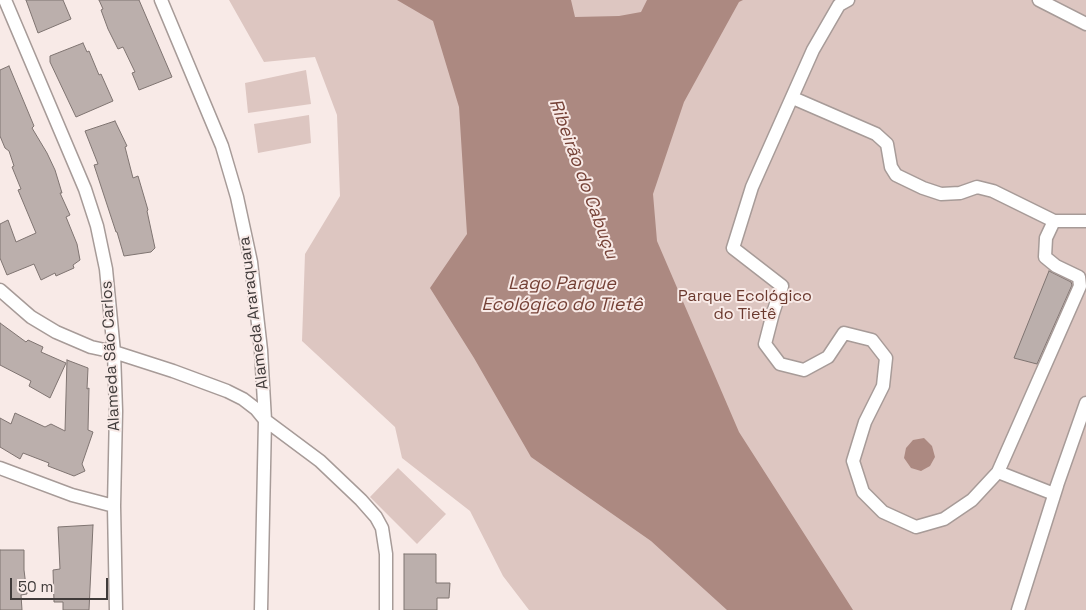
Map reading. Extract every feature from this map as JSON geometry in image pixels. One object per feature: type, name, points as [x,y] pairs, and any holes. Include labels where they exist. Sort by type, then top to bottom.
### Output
[{"type":"street","name":"Alameda São Carlos","points":[[5,0],[88,199],[97,226],[106,269],[114,352],[116,411],[114,506],[116,610]]},
{"type":"street","name":"Alameda Araraquara","points":[[161,0],[222,146],[251,262],[261,350],[265,420],[261,610]]},
{"type":"street","points":[[848,0],[838,6],[813,50],[752,187],[733,248],[782,286],[765,344],[780,364],[804,370],[828,356],[844,333],[872,340],[886,358],[884,386],[865,422],[853,461],[863,492],[883,512],[916,527],[944,519],[972,500],[998,472],[1080,286],[1078,277],[1056,266],[1045,257],[1046,238],[1054,221]]},
{"type":"street","points":[[1039,0],[1086,24]]},
{"type":"street","points":[[793,98],[876,134],[887,144],[891,167],[896,175],[923,188],[941,194],[960,192],[977,187],[993,191],[1054,221],[1086,221]]},
{"type":"street","points":[[0,290],[31,317],[56,332],[91,347],[114,352],[174,371],[228,391],[243,399],[265,420],[320,461],[361,500],[376,517],[382,528],[385,538],[386,610]]},
{"type":"street","points":[[1018,610],[1054,494],[1086,403]]},
{"type":"street","points":[[1054,494],[1086,414]]},
{"type":"street","points":[[0,468],[72,495],[114,506]]},
{"type":"street","points":[[998,472],[1054,494]]},
{"type":"green space","name":"Parque Ecológico do Tietê","points":[[229,0],[1086,0],[1086,610],[529,610],[503,576],[470,511],[402,458],[395,427],[302,341],[305,254],[340,196],[337,115],[315,57],[264,62]]},
{"type":"green space","points":[[306,70],[311,104],[248,113],[245,83]]},
{"type":"green space","points":[[309,115],[311,143],[258,153],[254,124]]},
{"type":"green space","points":[[398,468],[446,514],[417,544],[370,497]]},
{"type":"water","name":"Lago Parque Ecológico do Tietê","points":[[397,0],[571,0],[575,17],[619,16],[641,12],[647,0],[743,0],[739,2],[684,102],[653,194],[657,241],[739,432],[853,610],[727,610],[651,541],[531,457],[474,358],[430,288],[467,234],[459,107],[433,21]]},
{"type":"water","points":[[924,438],[932,446],[935,457],[930,466],[921,471],[911,468],[904,458],[906,448],[913,440]]},
{"type":"building","points":[[26,0],[63,0],[71,19],[38,33]]},
{"type":"building","points":[[99,0],[139,0],[172,77],[139,90],[132,73],[135,72],[123,47],[118,49],[108,29]]},
{"type":"building","points":[[83,43],[87,52],[89,51],[99,75],[101,74],[113,101],[76,117],[50,62],[50,56]]},
{"type":"building","points":[[9,66],[34,126],[32,128],[55,170],[62,193],[60,193],[70,215],[66,217],[77,244],[80,260],[73,265],[74,268],[56,276],[55,273],[41,280],[34,264],[7,275],[0,258],[0,224],[8,220],[16,242],[36,233],[18,190],[21,189],[12,167],[14,166],[9,151],[5,148],[0,136],[0,70]]},
{"type":"building","points":[[115,121],[127,146],[125,147],[133,178],[138,176],[148,210],[155,248],[151,252],[124,256],[94,165],[98,164],[85,131]]},
{"type":"building","points":[[1049,271],[1071,282],[1072,285],[1037,364],[1014,358]]},
{"type":"building","points":[[0,323],[26,342],[28,340],[43,347],[41,352],[66,363],[50,398],[29,386],[31,381],[0,365]]},
{"type":"building","points":[[67,360],[88,368],[88,430],[93,432],[82,464],[85,471],[74,476],[48,466],[49,463],[23,453],[20,459],[0,447],[0,418],[11,424],[15,413],[45,427],[51,424],[65,431]]},
{"type":"building","points":[[93,525],[89,610],[63,610],[63,602],[54,602],[53,570],[60,569],[58,527]]},
{"type":"building","points":[[0,550],[24,550],[27,594],[21,595],[22,610],[0,610]]},
{"type":"building","points":[[404,554],[436,554],[436,583],[450,583],[449,598],[437,598],[437,610],[404,610]]},
{"type":"water label","name":"Ribeirão do Cabuçu","points":[[583,179]]}]
